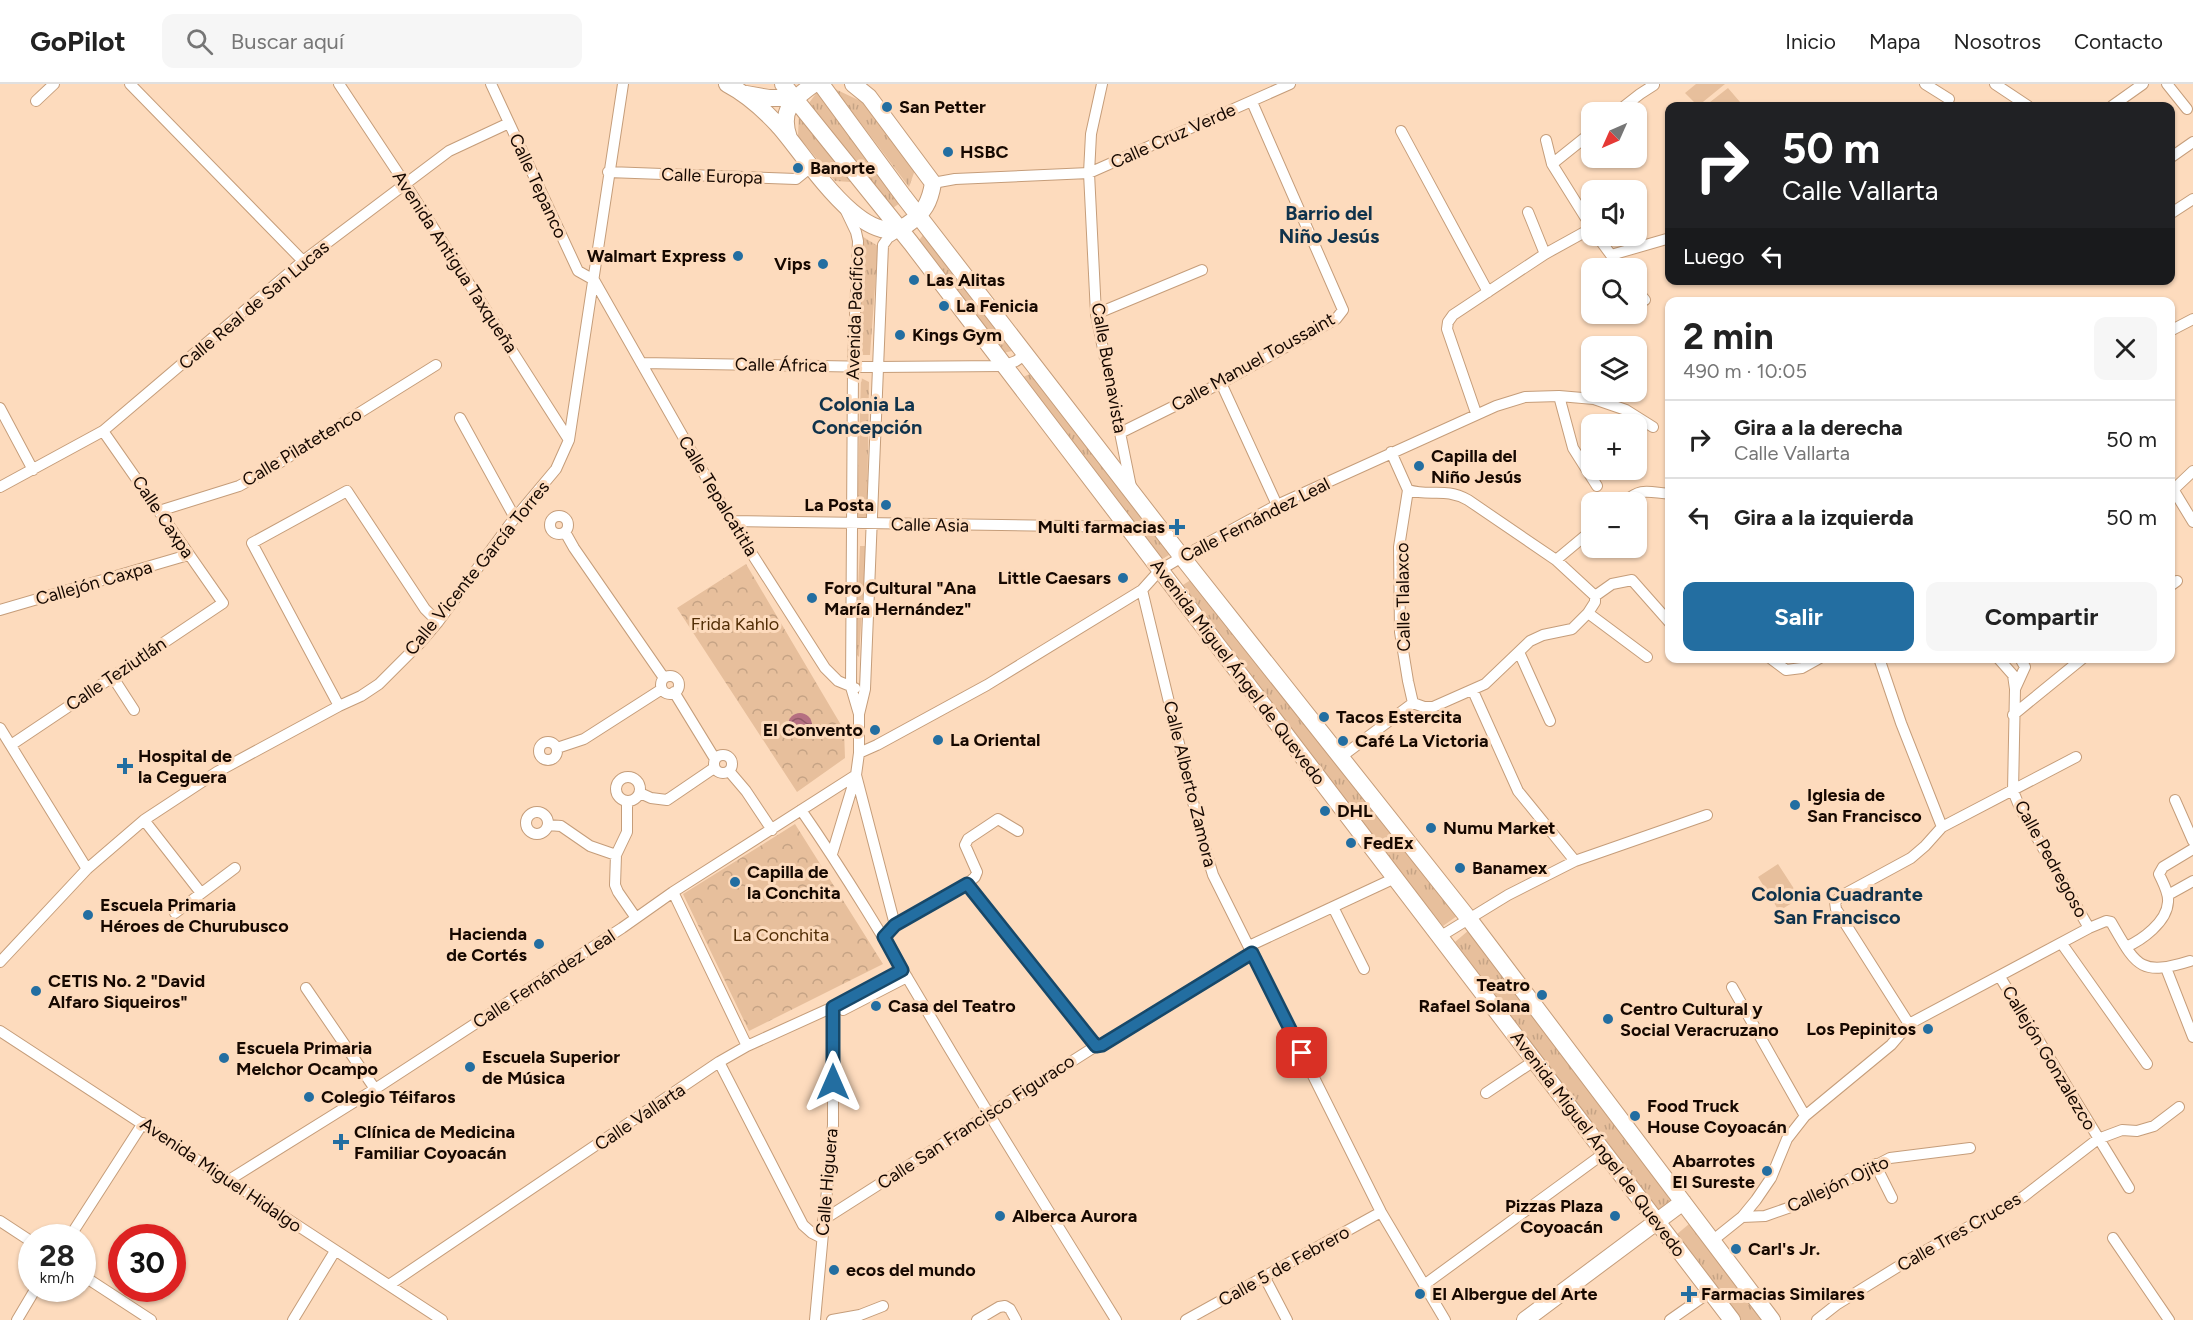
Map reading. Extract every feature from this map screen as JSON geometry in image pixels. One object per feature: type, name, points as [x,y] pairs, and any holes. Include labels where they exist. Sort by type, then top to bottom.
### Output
[{"type":"main road","points":[[727,84],[746,94],[777,124],[855,216],[868,224],[891,231],[900,230]]},
{"type":"main road","name":"Avenida Miguel Ángel de Quevedo","points":[[783,84],[900,230],[1441,936],[1603,1154],[1732,1320]]},
{"type":"main road","points":[[790,139],[786,117],[794,99],[814,84]]},
{"type":"main road","name":"Avenida Miguel Ángel de Quevedo","points":[[821,84],[919,216],[1182,557],[1469,919],[1772,1320]]},
{"type":"main road","points":[[853,84],[869,90],[933,183],[927,206],[919,216]]},
{"type":"main road","points":[[746,94],[794,99]]},
{"type":"main road","name":"Avenida Pacífico","points":[[900,230],[919,216]]},
{"type":"main road","points":[[1525,1320],[1683,1202]]},
{"type":"street","points":[[36,101],[54,84]]},
{"type":"street","points":[[130,84],[303,261]]},
{"type":"street","name":"Avenida Antigua Taxqueña","points":[[339,84],[569,440]]},
{"type":"street","name":"Calle Tepanco","points":[[491,84],[578,271],[594,280]]},
{"type":"street","name":"Calle Vicente García Torres","points":[[0,962],[87,869],[144,820],[217,772],[361,696],[379,684],[438,622],[515,518],[556,469],[569,440],[623,84]]},
{"type":"street","name":"Calle Buenavista","points":[[1102,84],[1091,135],[1089,173],[1096,314],[1132,490]]},
{"type":"street","name":"Calle Cruz Verde","points":[[1089,173],[1290,84]]},
{"type":"street","points":[[1925,84],[1949,99]]},
{"type":"street","points":[[1995,84],[2022,102]]},
{"type":"street","points":[[2120,102],[2143,84]]},
{"type":"street","points":[[2168,84],[2187,110]]},
{"type":"street","points":[[1630,102],[1654,85]]},
{"type":"street","name":"Calle Manuel Toussaint","points":[[1120,433],[1221,383],[1336,319],[1343,310],[1252,102]]},
{"type":"street","name":"Calle Real de San Lucas","points":[[0,487],[103,431],[303,261],[449,152],[509,123]]},
{"type":"street","points":[[1401,131],[1488,292]]},
{"type":"street","points":[[1546,140],[1552,164],[1581,210]]},
{"type":"street","points":[[1552,164],[1581,141]]},
{"type":"street","points":[[2175,155],[2193,142]]},
{"type":"street","name":"Calle Europa","points":[[608,172],[796,179],[812,166]]},
{"type":"street","points":[[933,183],[956,179],[1089,173]]},
{"type":"street","points":[[2175,211],[2193,199]]},
{"type":"street","name":"Avenida Pacífico","points":[[842,203],[858,241],[853,366],[851,687],[859,714]]},
{"type":"street","points":[[1528,212],[1545,254]]},
{"type":"street","name":"Avenida Pacífico","points":[[832,854],[856,775],[859,753],[859,714],[866,689],[883,245],[888,238],[900,230]]},
{"type":"street","points":[[1476,413],[1447,329],[1448,321],[1453,315],[1545,254],[1581,234]]},
{"type":"street","points":[[1611,255],[1665,239]]},
{"type":"street","points":[[1604,246],[1613,258]]},
{"type":"street","points":[[1096,314],[1202,270]]},
{"type":"street","name":"Calle Tepalcatitla","points":[[594,280],[731,521],[825,668],[838,681],[851,687],[866,689]]},
{"type":"street","points":[[2175,329],[2193,320]]},
{"type":"street","name":"Calle África","points":[[641,363],[877,367],[1003,366],[1026,354]]},
{"type":"street","name":"Calle Pilatetenco","points":[[159,511],[239,486],[436,365]]},
{"type":"street","points":[[1221,383],[1277,506]]},
{"type":"street","points":[[1559,396],[1573,448],[1597,486]]},
{"type":"street","name":"Calle Fernández Leal","points":[[859,753],[987,685],[1142,590],[1160,570],[1182,557],[1277,506],[1476,413],[1525,397],[1559,396],[1594,399],[1626,410],[1653,427]]},
{"type":"street","points":[[0,408],[33,470]]},
{"type":"street","points":[[460,418],[515,518]]},
{"type":"street","name":"Calle Caxpa","points":[[103,431],[223,603]]},
{"type":"street","points":[[1341,757],[1413,703],[1424,707],[1434,707],[1485,684],[1530,641],[1543,635],[1572,630],[1595,603],[1595,596],[1556,561],[1455,494],[1443,491],[1420,493],[1408,490],[1390,452]]},
{"type":"street","points":[[2175,485],[2193,471]]},
{"type":"street","name":"Calle Tlalaxco","points":[[1408,490],[1399,547],[1400,632],[1413,703]]},
{"type":"street","points":[[339,706],[252,543],[347,491],[425,609],[438,622]]},
{"type":"street","points":[[1639,492],[1665,493]]},
{"type":"street","points":[[2175,492],[2193,522]]},
{"type":"street","name":"Calle Asia","points":[[731,521],[852,525],[1128,527]]},
{"type":"street","points":[[557,748],[584,739],[663,683],[672,676],[677,680],[678,685],[674,692],[669,694],[663,683],[574,548],[565,532]]},
{"type":"street","points":[[1556,561],[1581,539]]},
{"type":"street","name":"Callejón Caxpa","points":[[0,610],[188,555]]},
{"type":"street","points":[[1595,596],[1612,584],[1632,580],[1665,617]]},
{"type":"street","name":"Calle Alberto Zamora","points":[[1142,590],[1201,835],[1213,875],[1381,1212],[1445,1320]]},
{"type":"street","name":"Calle Teziutlán","points":[[11,745],[223,603]]},
{"type":"street","points":[[1588,613],[1647,657]]},
{"type":"street","points":[[1519,651],[1550,721]]},
{"type":"street","points":[[1777,663],[1786,670],[1802,668],[1811,663]]},
{"type":"street","points":[[1881,663],[1900,723],[1942,827]]},
{"type":"street","points":[[2002,663],[2013,675],[2015,689],[2013,791]]},
{"type":"street","points":[[2015,689],[2025,667],[2023,663]]},
{"type":"street","points":[[2013,716],[2077,663]]},
{"type":"street","points":[[112,676],[134,710]]},
{"type":"street","points":[[1473,691],[1518,791],[1575,861]]},
{"type":"street","points":[[640,794],[667,800],[715,764],[720,755],[729,758],[732,763],[729,771],[721,774],[715,764],[674,692]]},
{"type":"street","points":[[0,728],[87,869]]},
{"type":"street","points":[[1909,1024],[1836,909],[1835,902],[1840,896],[1911,858],[1942,827],[2076,757]]},
{"type":"street","points":[[729,771],[746,791],[772,830]]},
{"type":"street","points":[[856,775],[895,925]]},
{"type":"street","name":"Calle Fernández Leal","points":[[229,1180],[375,1089],[673,892],[856,775]]},
{"type":"street","points":[[623,778],[635,779],[640,786],[640,794],[635,799],[627,801],[620,798],[616,791],[617,783],[623,778]]},
{"type":"street","name":"Calle Pedregoso","points":[[2013,791],[2020,808],[2089,928]]},
{"type":"street","points":[[2175,800],[2193,841]]},
{"type":"street","points":[[627,801],[627,832],[616,855],[615,885],[636,918]]},
{"type":"street","points":[[801,810],[832,854],[884,937],[989,1115],[1116,1320]]},
{"type":"street","points":[[1441,936],[1508,895],[1575,861],[1707,815]]},
{"type":"street","points":[[884,937],[895,925],[967,884],[977,872],[965,845],[968,839],[998,819],[1018,831]]},
{"type":"street","points":[[144,820],[201,892]]},
{"type":"street","points":[[549,825],[561,826],[590,846],[616,855]]},
{"type":"street","points":[[2126,947],[2144,936],[2165,914],[2168,895],[2159,874],[2163,867],[2193,849]]},
{"type":"street","points":[[175,914],[235,868]]},
{"type":"street","name":"Calle San Francisco Figuraco","points":[[823,1220],[1251,950],[1395,878]]},
{"type":"street","points":[[2168,895],[2193,881]]},
{"type":"street","points":[[967,884],[1096,1046]]},
{"type":"street","points":[[673,892],[747,1046]]},
{"type":"street","points":[[1334,907],[1364,969]]},
{"type":"street","points":[[1712,1241],[1742,1217],[1756,1200],[1771,1178],[1787,1139],[1805,1116],[1891,1045],[1909,1024],[2089,928],[2109,921],[2131,956],[2141,965],[2156,969],[2190,961]]},
{"type":"street","points":[[2062,944],[2147,1064]]},
{"type":"street","points":[[2166,968],[2190,1018],[2193,1037]]},
{"type":"street","name":"Calle Vallarta","points":[[389,1285],[719,1062],[747,1046],[837,1013],[904,974]]},
{"type":"street","name":"Callejón Gonzalezco","points":[[2000,977],[2129,1188]]},
{"type":"street","points":[[1732,987],[1805,1116]]},
{"type":"street","points":[[306,988],[375,1089]]},
{"type":"street","name":"Calle Higuera","points":[[815,1320],[833,1125],[833,1013]]},
{"type":"street","name":"Avenida Miguel Hidalgo","points":[[0,1031],[442,1320]]},
{"type":"street","points":[[719,1062],[803,1225],[822,1238]]},
{"type":"street","points":[[1486,1093],[1534,1062]]},
{"type":"street","points":[[2098,1139],[2122,1130],[2137,1131],[2154,1126],[2179,1107]]},
{"type":"street","points":[[78,1224],[143,1123]]},
{"type":"street","name":"Calle Tres Cruces","points":[[1817,1320],[1836,1305],[1912,1258],[2022,1197],[2098,1139]]},
{"type":"street","name":"Callejón Ojito","points":[[1742,1217],[1765,1216],[1805,1203],[1890,1158],[1971,1148]]},
{"type":"street","points":[[1424,1285],[1603,1154]]},
{"type":"street","points":[[1875,1164],[1892,1198]]},
{"type":"street","name":"Calle 5 de Febrero","points":[[1186,1320],[1381,1212]]},
{"type":"street","points":[[0,1221],[18,1233]]},
{"type":"street","points":[[2113,1238],[2169,1320]]},
{"type":"street","points":[[292,1320],[335,1251]]},
{"type":"street","points":[[1264,1276],[1287,1320]]},
{"type":"street","points":[[96,1284],[151,1320]]},
{"type":"street","points":[[1670,1320],[1710,1292]]},
{"type":"street","points":[[17,1320],[28,1302]]},
{"type":"street","points":[[832,1320],[860,1315],[883,1306]]},
{"type":"street","points":[[977,1320],[1005,1306],[1010,1309],[1016,1320]]},
{"type":"green space","points":[[1696,84],[1725,84],[1703,102],[1694,102],[1685,93]]},
{"type":"green space","points":[[1728,88],[1740,102],[1710,102]]},
{"type":"green space","points":[[835,89],[869,105],[916,167],[909,187]]},
{"type":"green space","points":[[817,92],[900,203],[890,210],[809,103]]},
{"type":"green space","points":[[799,113],[851,182],[835,181],[798,136]]},
{"type":"green space","points":[[860,235],[878,246],[870,355],[859,355],[863,242]]},
{"type":"green space","points":[[923,235],[1012,351],[1003,353],[917,243]]},
{"type":"green space","points":[[1034,372],[1172,553],[1161,560],[1021,378]]},
{"type":"green space","points":[[861,378],[869,382],[867,519],[857,519]]},
{"type":"green space","points":[[860,546],[866,546],[859,657],[855,653]]},
{"type":"green space","name":"Frida Kahlo","points":[[746,564],[844,730],[845,758],[797,792],[677,608]]},
{"type":"green space","points":[[1192,579],[1457,916],[1443,926],[1320,771],[1180,587]]},
{"type":"green space","name":"La Conchita","points":[[795,824],[883,964],[749,1031],[683,894]]},
{"type":"green space","points":[[1778,864],[1800,898],[1779,911],[1758,877]]},
{"type":"green space","points":[[1469,930],[1673,1202],[1659,1212],[1455,942]]},
{"type":"green space","points":[[1689,1224],[1762,1320],[1741,1320],[1676,1235]]},
{"type":"water","points":[[800,713],[809,716],[812,725],[809,734],[800,737],[791,734],[788,725],[791,716]]},
{"type":"place","name":"San Petter","points":[[887,107]]},
{"type":"place","name":"HSBC","points":[[948,152]]},
{"type":"place","name":"Banorte","points":[[798,168]]},
{"type":"place","name":"Walmart Express","points":[[738,256]]},
{"type":"place","name":"Vips","points":[[823,264]]},
{"type":"place","name":"Las Alitas","points":[[914,280]]},
{"type":"place","name":"La Fenicia","points":[[944,306]]},
{"type":"place","name":"Kings Gym","points":[[900,335]]},
{"type":"place","name":"Capilla del Niño Jesús","points":[[1419,466]]},
{"type":"place","name":"La Posta","points":[[886,505]]},
{"type":"place","name":"Multi farmacias","points":[[1177,527]]},
{"type":"place","name":"Little Caesars","points":[[1123,578]]},
{"type":"place","name":"Foro Cultural \"Ana María Hernández\"","points":[[812,598]]},
{"type":"place","name":"Tacos Estercita","points":[[1324,717]]},
{"type":"place","name":"El Convento","points":[[875,730]]},
{"type":"place","name":"La Oriental","points":[[938,740]]},
{"type":"place","name":"Café La Victoria","points":[[1343,741]]},
{"type":"place","name":"Hospital de la Ceguera","points":[[125,766]]},
{"type":"place","name":"Iglesia de San Francisco","points":[[1795,805]]},
{"type":"place","name":"DHL","points":[[1325,811]]},
{"type":"place","name":"Numu Market","points":[[1431,828]]},
{"type":"place","name":"FedEx","points":[[1351,843]]},
{"type":"place","name":"Banamex","points":[[1460,868]]},
{"type":"place","name":"Capilla de la Conchita","points":[[735,882]]},
{"type":"place","name":"Escuela Primaria Héroes de Churubusco","points":[[88,915]]},
{"type":"place","name":"Hacienda de Cortés","points":[[539,944]]},
{"type":"place","name":"CETIS No. 2 \"David Alfaro Siqueiros\"","points":[[36,991]]},
{"type":"place","name":"Teatro Rafael Solana","points":[[1542,995]]},
{"type":"place","name":"Casa del Teatro","points":[[876,1006]]},
{"type":"place","name":"Centro Cultural y Social Veracruzano","points":[[1608,1019]]},
{"type":"place","name":"Los Pepinitos","points":[[1928,1029]]},
{"type":"place","name":"Escuela Primaria Melchor Ocampo","points":[[224,1058]]},
{"type":"place","name":"Escuela Superior de Música","points":[[470,1067]]},
{"type":"place","name":"Colegio Téifaros","points":[[309,1097]]},
{"type":"place","name":"Food Truck House Coyoacán","points":[[1635,1116]]},
{"type":"place","name":"Clínica de Medicina Familiar Coyoacán","points":[[341,1142]]},
{"type":"place","name":"Abarrotes El Sureste","points":[[1767,1171]]},
{"type":"place","name":"Alberca Aurora","points":[[1000,1216]]},
{"type":"place","name":"Pizzas Plaza Coyoacán","points":[[1615,1216]]},
{"type":"place","name":"Carl's Jr.","points":[[1736,1249]]},
{"type":"place","name":"ecos del mundo","points":[[834,1270]]},
{"type":"place","name":"El Albergue del Arte","points":[[1420,1294]]},
{"type":"place","name":"Farmacias Similares","points":[[1689,1294]]},
{"type":"district","name":"Barrio del Niño Jesús","points":[[1329,224]]},
{"type":"district","name":"Colonia La Concepción","points":[[867,416]]},
{"type":"district","name":"Colonia Cuadrante San Francisco","points":[[1837,906]]},
{"type":"route","points":[[833,1082],[833,1007],[902,970],[884,937],[895,925],[967,884],[1096,1046],[1102,1045],[1252,953],[1302,1053]]}]
